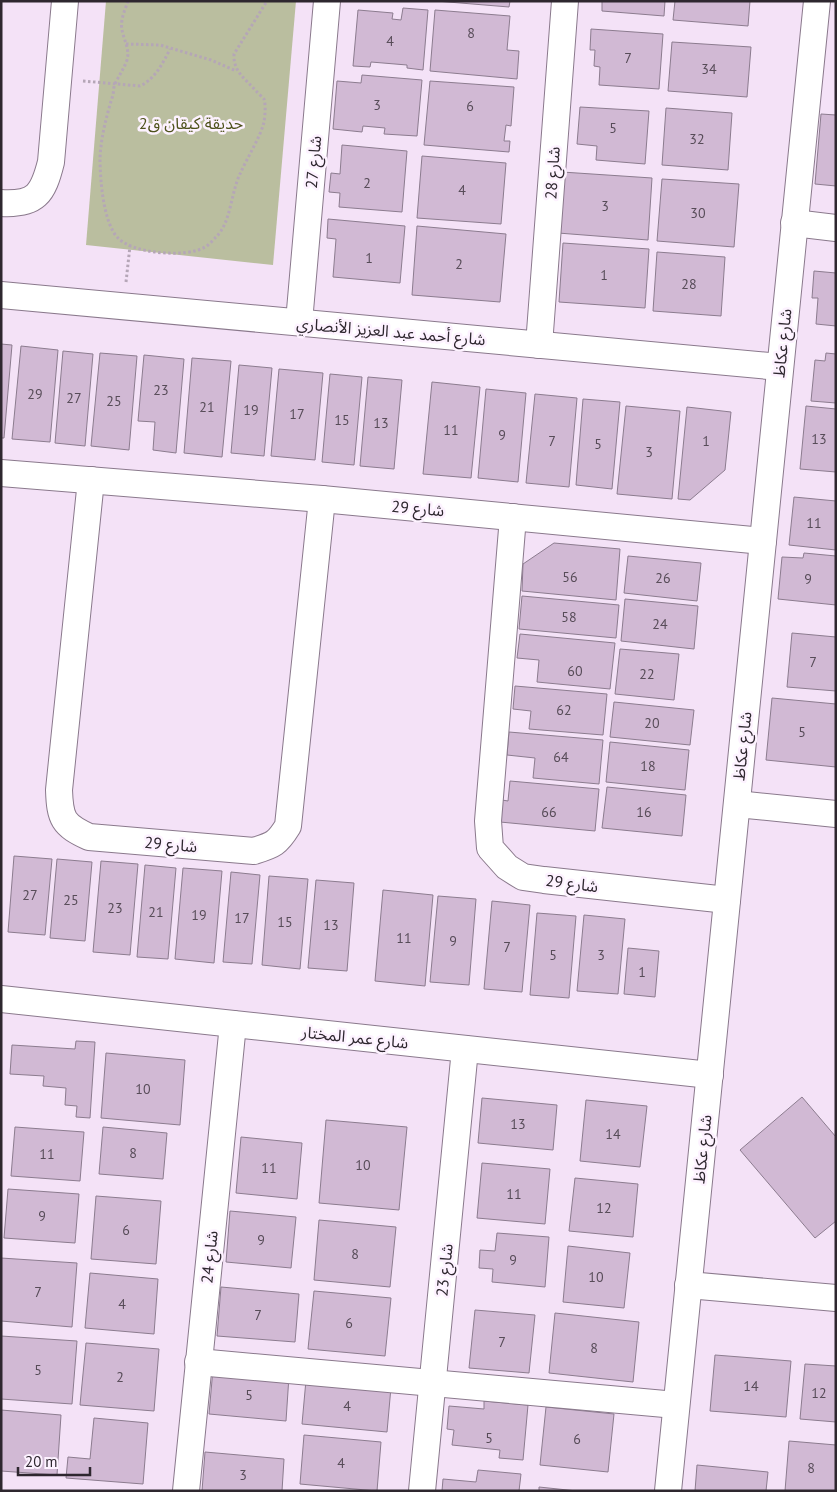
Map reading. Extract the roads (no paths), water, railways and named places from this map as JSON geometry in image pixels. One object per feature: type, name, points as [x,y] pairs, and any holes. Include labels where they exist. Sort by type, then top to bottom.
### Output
[{"type":"street","points":[[1,203],[27,202],[37,195],[46,181],[50,162],[65,1]]},
{"type":"street","name":"شارع 27","points":[[299,322],[327,1]]},
{"type":"street","name":"شارع 28","points":[[539,345],[566,1]]},
{"type":"street","name":"شارع عكاظ","points":[[668,1491],[816,1]]},
{"type":"street","points":[[794,224],[836,228]]},
{"type":"street","name":"شارع أحمد عبد العزيز الأنصاري","points":[[1,295],[780,367]]},
{"type":"street","name":"شارع 29","points":[[1,474],[322,499],[763,541]]},
{"type":"street","name":"شارع 29","points":[[91,480],[58,790],[63,820],[73,829],[90,837],[254,851],[272,846],[281,838],[288,826],[322,499]]},
{"type":"street","name":"شارع 29","points":[[513,517],[488,821],[490,848],[507,867],[523,877],[727,900]]},
{"type":"street","points":[[737,804],[836,814]]},
{"type":"street","name":"شارع عمر المختار","points":[[1,999],[710,1075]]},
{"type":"street","name":"شارع 24","points":[[186,1491],[233,1024]]},
{"type":"street","name":"شارع 23","points":[[422,1491],[465,1049]]},
{"type":"street","points":[[688,1285],[836,1298]]},
{"type":"street","points":[[198,1362],[676,1405]]},
{"type":"park label","name":"حديقة كيقان ق2","points":[[191,123]]}]
